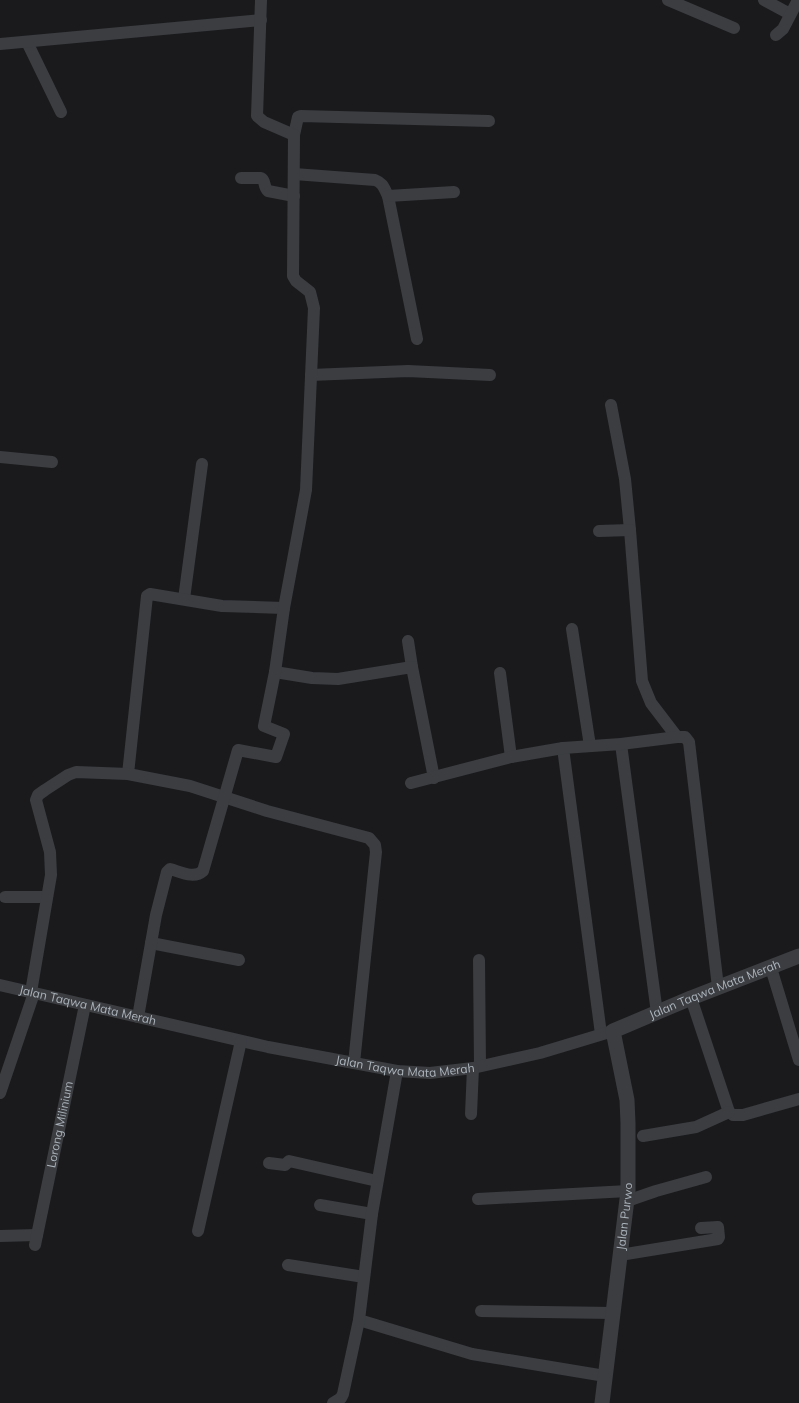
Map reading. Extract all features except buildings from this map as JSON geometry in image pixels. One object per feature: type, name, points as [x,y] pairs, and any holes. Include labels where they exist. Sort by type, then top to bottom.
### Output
[{"type":"street","points":[[261,0],[257,116],[264,122],[294,135]]},
{"type":"street","points":[[668,0],[734,28]]},
{"type":"street","points":[[764,0],[790,14]]},
{"type":"street","points":[[776,35],[783,29],[798,0]]},
{"type":"street","points":[[0,44],[261,20]]},
{"type":"street","points":[[27,42],[61,112]]},
{"type":"street","points":[[138,1017],[151,943],[167,872],[170,869],[192,875],[198,874],[203,870],[238,750],[276,757],[284,734],[264,726],[275,672],[284,608],[306,490],[314,308],[310,292],[296,281],[293,276],[294,135],[298,117],[489,121]]},
{"type":"street","points":[[294,174],[375,180],[380,182],[388,196],[417,338]]},
{"type":"street","points":[[241,178],[261,178],[263,179],[268,191],[294,196]]},
{"type":"street","points":[[388,196],[454,192]]},
{"type":"street","points":[[311,377],[408,372],[490,375]]},
{"type":"street","points":[[611,405],[625,479],[642,681],[650,703],[677,737]]},
{"type":"street","points":[[0,457],[52,462]]},
{"type":"street","points":[[184,599],[202,464]]},
{"type":"street","points":[[599,531],[630,530]]},
{"type":"street","points":[[128,774],[146,597],[150,594],[222,606],[284,608]]},
{"type":"street","points":[[572,629],[590,746]]},
{"type":"street","points":[[408,641],[434,778]]},
{"type":"street","points":[[275,672],[312,678],[338,679],[412,667]]},
{"type":"street","points":[[500,673],[511,757]]},
{"type":"street","points":[[411,783],[511,757],[563,748],[621,744],[685,737],[689,742],[718,987]]},
{"type":"street","points":[[621,744],[657,1013]]},
{"type":"street","points":[[563,748],[607,1032]]},
{"type":"street","points":[[0,1093],[32,993],[51,875],[50,852],[36,797],[68,775],[76,772],[128,774],[190,786],[267,811],[369,838],[375,845],[376,852],[354,1063]]},
{"type":"street","points":[[5,897],[47,897]]},
{"type":"street","points":[[151,943],[239,960]]},
{"type":"street","name":"Jalan Taqwa Mata Merah","points":[[0,985],[241,1041],[397,1071],[430,1074],[476,1067],[540,1053],[607,1032],[799,956]]},
{"type":"street","points":[[471,1114],[476,1067],[479,960]]},
{"type":"street","points":[[771,968],[799,1060]]},
{"type":"street","points":[[691,998],[729,1112],[733,1115],[743,1115],[799,1099]]},
{"type":"street","name":"Lorong Milinium","points":[[0,1236],[36,1240],[85,1005]]},
{"type":"street","name":"Jalan Purwo","points":[[602,1403],[627,1196],[628,1123],[627,1100],[607,1032]]},
{"type":"street","points":[[198,1231],[241,1041]]},
{"type":"street","points":[[333,1403],[341,1398],[343,1394],[359,1320],[377,1181],[397,1071]]},
{"type":"street","points":[[643,1136],[696,1127],[729,1112]]},
{"type":"street","points":[[269,1163],[283,1165],[289,1161],[377,1181]]},
{"type":"street","points":[[478,1199],[627,1196],[656,1191],[706,1177]]},
{"type":"street","points":[[320,1205],[372,1214]]},
{"type":"street","points":[[620,1255],[719,1238],[718,1227],[701,1228]]},
{"type":"street","points":[[288,1265],[364,1277]]},
{"type":"street","points":[[481,1311],[613,1313]]},
{"type":"street","points":[[359,1320],[472,1354],[605,1376]]}]
